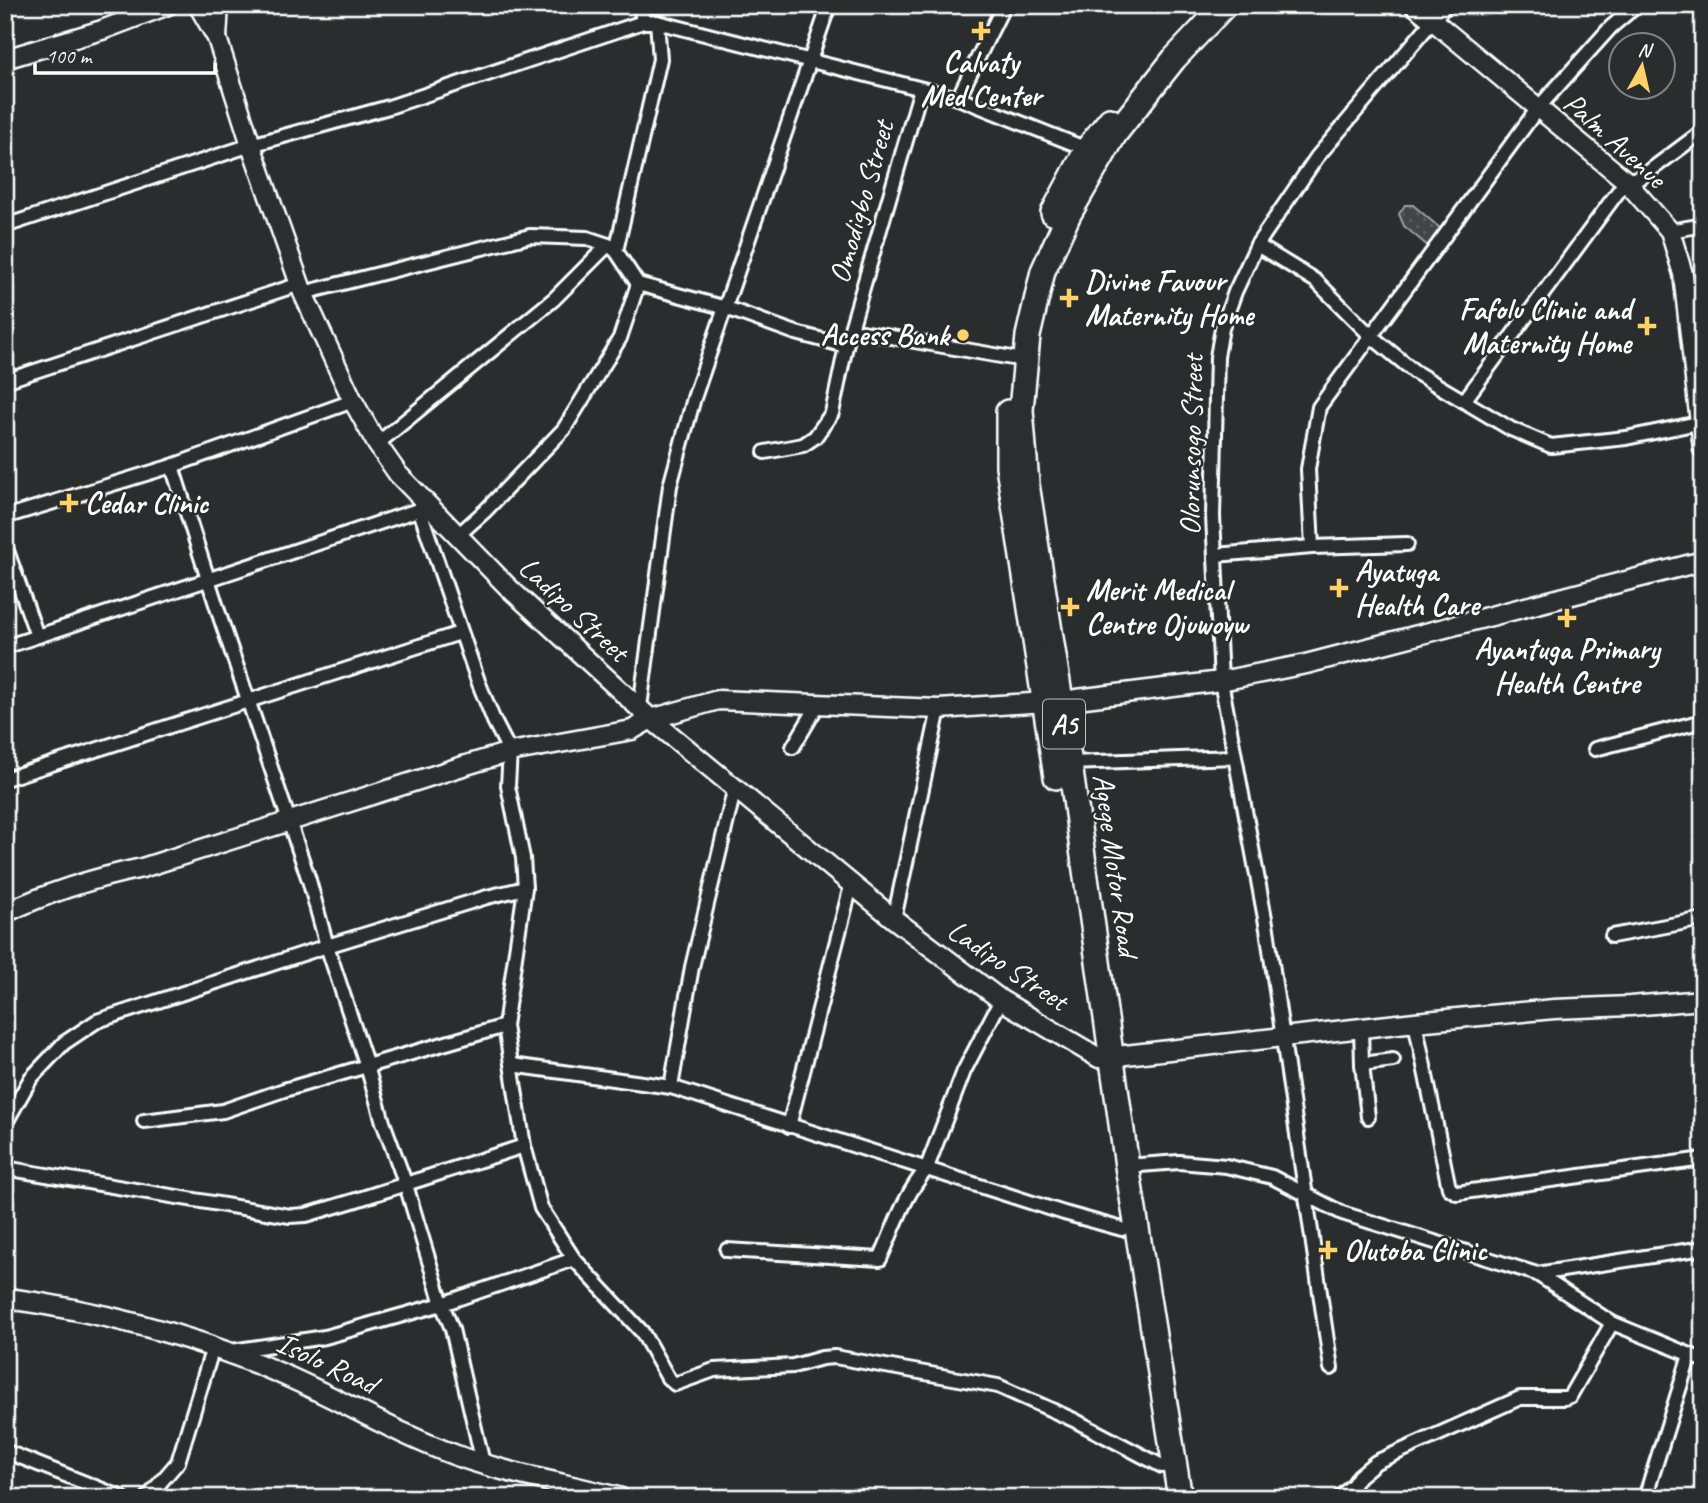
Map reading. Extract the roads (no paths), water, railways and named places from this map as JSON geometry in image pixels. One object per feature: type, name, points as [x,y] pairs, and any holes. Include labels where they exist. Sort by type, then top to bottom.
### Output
[{"type":"highway","name":"Agege Motor Road","points":[[1167,1498],[1122,1229],[1105,1057],[1070,763],[1053,701],[1008,466],[1008,396],[1017,313],[1038,242],[1087,149],[1206,5]]},
{"type":"highway","name":"Agege Motor Road","points":[[1180,1498],[1127,1167],[1105,1057],[1053,701],[1027,484],[1021,410],[1028,336],[1042,271],[1069,214],[1115,134],[1174,59],[1225,5]]},
{"type":"main road","name":"Isolo Road","points":[[6,1308],[113,1317],[324,1393],[429,1445],[483,1464],[620,1498]]},
{"type":"main road","name":"Isolo Road","points":[[219,1354],[438,1458],[562,1496],[584,1498]]},
{"type":"street","points":[[5,60],[165,7],[181,5]]},
{"type":"street","points":[[200,5],[210,5]]},
{"type":"street","name":"Ladipo Street","points":[[200,5],[217,38],[251,145],[302,289],[377,444],[424,509],[457,536],[554,631],[646,713],[894,919],[1001,1000],[1105,1057]]},
{"type":"street","name":"Ladipo Street","points":[[217,38],[219,5]]},
{"type":"street","points":[[640,5],[643,22]]},
{"type":"street","points":[[5,913],[40,897],[95,878],[142,868],[510,752],[632,730],[646,713],[670,486],[694,398],[829,5]]},
{"type":"street","points":[[958,98],[1003,5]]},
{"type":"street","name":"Palm Avenue","points":[[1414,5],[1627,182],[1670,231],[1683,274],[1695,301],[1703,449]]},
{"type":"street","name":"Olorunsogo Street","points":[[1331,1368],[1266,929],[1221,681],[1215,555],[1214,416],[1217,357],[1222,328],[1257,244],[1317,157],[1446,5]]},
{"type":"street","points":[[1312,547],[1308,469],[1319,407],[1538,108],[1611,27],[1637,5]]},
{"type":"street","points":[[5,226],[251,145],[389,107],[643,22],[657,22],[958,98],[1087,149]]},
{"type":"street","points":[[377,444],[612,248],[660,59],[657,22]]},
{"type":"street","name":"Omodigbo Street","points":[[765,452],[803,445],[815,437],[832,413],[846,346],[921,89]]},
{"type":"street","points":[[1464,401],[1620,189],[1627,182],[1640,178],[1703,131]]},
{"type":"street","points":[[1670,231],[1703,225]]},
{"type":"street","points":[[5,381],[302,289],[530,236],[587,238],[612,248],[638,284],[726,308],[796,333],[846,346]]},
{"type":"street","points":[[1257,244],[1316,281],[1371,336],[1415,372],[1511,429],[1551,446],[1626,438],[1700,423]]},
{"type":"street","points":[[457,536],[485,511],[564,429],[620,338],[638,284]]},
{"type":"street","points":[[851,330],[1012,358]]},
{"type":"street","points":[[5,517],[172,466],[354,401]]},
{"type":"street","points":[[172,466],[309,880],[383,1122],[452,1329],[483,1464]]},
{"type":"street","points":[[5,648],[424,509],[460,633],[494,722],[510,752],[508,786],[523,859],[525,888],[505,1026],[524,1146],[541,1208],[574,1259],[642,1332],[668,1378],[675,1384],[713,1370],[793,1366],[835,1357],[998,1386],[1074,1420],[1162,1466]]},
{"type":"street","points":[[1215,555],[1312,547],[1407,544]]},
{"type":"street","points":[[5,545],[37,636]]},
{"type":"street","points":[[646,713],[718,700],[939,709],[1053,701],[1221,681],[1306,664],[1703,561]]},
{"type":"street","points":[[5,779],[460,633]]},
{"type":"street","points":[[793,747],[818,703]]},
{"type":"street","points":[[894,919],[939,709]]},
{"type":"street","points":[[1595,749],[1703,721]]},
{"type":"street","points":[[1070,763],[1235,757]]},
{"type":"street","points":[[671,1087],[692,967],[735,787]]},
{"type":"street","points":[[789,1126],[852,882]]},
{"type":"street","points":[[5,1124],[32,1078],[64,1043],[97,1021],[327,946],[525,888]]},
{"type":"street","points":[[1612,936],[1703,919]]},
{"type":"street","points":[[727,1250],[880,1259],[894,1225],[926,1170],[964,1071],[1001,1000]]},
{"type":"street","points":[[1105,1057],[1415,1021],[1703,1000]]},
{"type":"street","points":[[1415,1021],[1452,1192],[1703,1158]]},
{"type":"street","points":[[144,1121],[223,1111],[284,1090],[505,1026]]},
{"type":"street","points":[[1362,1028],[1362,1064],[1368,1117]]},
{"type":"street","points":[[1362,1064],[1392,1060]]},
{"type":"street","points":[[512,1065],[671,1087],[926,1170],[1122,1229]]},
{"type":"street","points":[[5,1168],[290,1216],[306,1215],[524,1146]]},
{"type":"street","points":[[1127,1167],[1179,1163],[1226,1166],[1272,1177],[1342,1213],[1537,1274],[1612,1323],[1697,1357],[1645,1498]]},
{"type":"street","points":[[1537,1274],[1703,1248]]},
{"type":"street","points":[[147,1498],[178,1462],[219,1354],[325,1337],[442,1304],[574,1259]]},
{"type":"street","points":[[1339,1498],[1376,1462],[1497,1407],[1520,1398],[1570,1396],[1612,1323]]},
{"type":"street","points":[[5,1451],[123,1498]]},
{"type":"place","name":"Calvaty Med Center","points":[[981,31]]},
{"type":"place","name":"Divine Favour Maternity Home","points":[[1069,298]]},
{"type":"place","name":"Fafolu Clinic and Maternity Home","points":[[1647,326]]},
{"type":"place","name":"Access Bank","points":[[963,335]]},
{"type":"place","name":"Cedar Clinic","points":[[69,503]]},
{"type":"place","name":"Ayatuga Health Care","points":[[1339,588]]},
{"type":"place","name":"Merit Medical Centre Ojuwoyw","points":[[1070,607]]},
{"type":"place","name":"Ayantuga Primary Health Centre","points":[[1567,618]]},
{"type":"place","name":"Olutoba Clinic","points":[[1328,1250]]}]
